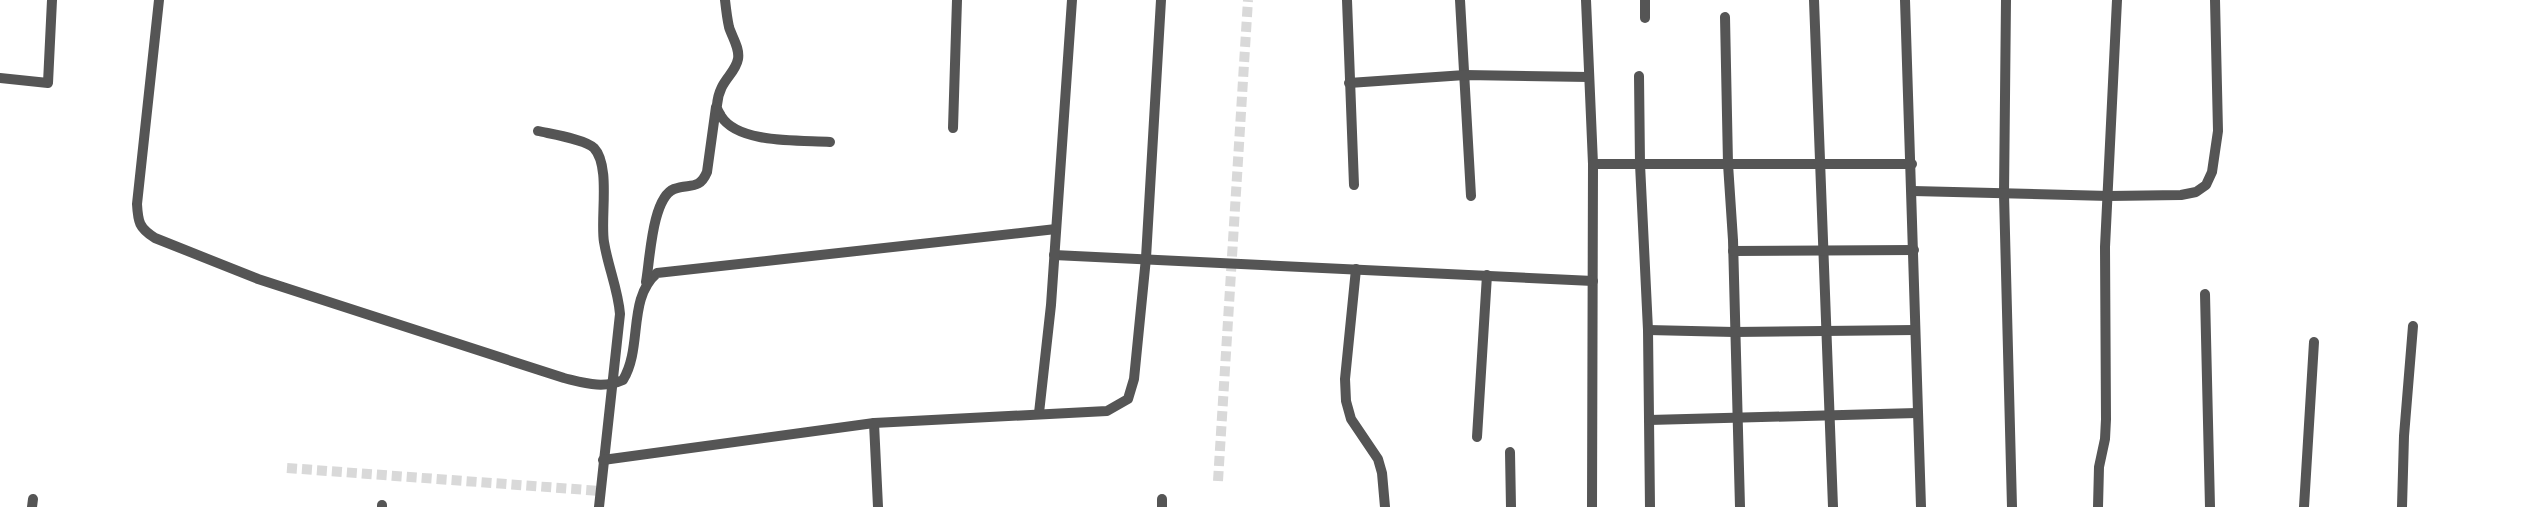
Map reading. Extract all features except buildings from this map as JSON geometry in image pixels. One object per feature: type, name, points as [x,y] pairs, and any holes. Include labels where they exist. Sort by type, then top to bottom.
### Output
[{"type":"street","points":[[0,78],[48,83],[52,0]]},
{"type":"street","points":[[159,0],[137,204],[138,219],[144,231],[155,238],[258,278],[358,312],[564,378],[589,384],[611,385],[623,380],[629,370],[640,297],[646,282],[660,203],[673,189],[698,184],[703,181],[707,172],[716,107],[722,84],[738,59],[738,49],[730,28],[725,0]]},
{"type":"street","points":[[953,128],[957,0]]},
{"type":"street","points":[[1039,413],[1054,256],[1072,0]]},
{"type":"street","points":[[604,460],[874,422],[1039,413],[1107,411],[1128,399],[1134,379],[1146,258],[1161,0]]},
{"type":"street","points":[[1347,0],[1354,185]]},
{"type":"street","points":[[1460,0],[1471,196]]},
{"type":"street","points":[[1586,0],[1593,164],[1592,507]]},
{"type":"street","points":[[1645,0],[1645,18]]},
{"type":"street","points":[[1814,0],[1822,250],[1833,507]]},
{"type":"street","points":[[1905,0],[1913,191],[1917,413],[1921,507]]},
{"type":"street","points":[[2006,0],[2004,194],[2012,507]]},
{"type":"street","points":[[2098,507],[2099,467],[2106,419],[2105,248],[2109,196],[2117,0]]},
{"type":"street","points":[[1913,191],[2109,196],[2181,195],[2196,192],[2206,184],[2212,172],[2218,131],[2215,0]]},
{"type":"street","points":[[1725,17],[1728,164],[1733,251],[1736,418],[1740,507]]},
{"type":"street","points":[[1349,83],[1464,75],[1589,77]]},
{"type":"street","points":[[1639,76],[1640,164],[1648,330],[1650,507]]},
{"type":"street","points":[[716,107],[729,125],[750,135],[830,142]]},
{"type":"street","points":[[538,131],[579,141],[594,148],[602,166],[604,241],[618,292],[620,314],[611,385],[599,507]]},
{"type":"street","points":[[1593,164],[1912,164]]},
{"type":"street","points":[[646,282],[656,273],[1056,229]]},
{"type":"street","points":[[1733,251],[1914,250]]},
{"type":"street","points":[[1054,256],[1146,258],[1593,281]]},
{"type":"street","points":[[1356,269],[1345,378],[1346,401],[1350,419],[1378,459],[1382,473],[1385,507]]},
{"type":"street","points":[[1477,437],[1487,275]]},
{"type":"street","points":[[2205,294],[2210,507]]},
{"type":"street","points":[[2402,507],[2404,436],[2413,326]]},
{"type":"street","points":[[1648,330],[1734,332],[1915,330]]},
{"type":"street","points":[[2304,507],[2314,342]]},
{"type":"street","points":[[1649,420],[1917,413]]},
{"type":"street","points":[[874,422],[878,507]]},
{"type":"street","points":[[1510,452],[1511,507]]},
{"type":"tunnel","points":[[1218,481],[1248,0]]},
{"type":"tunnel","points":[[287,468],[601,491]]}]
